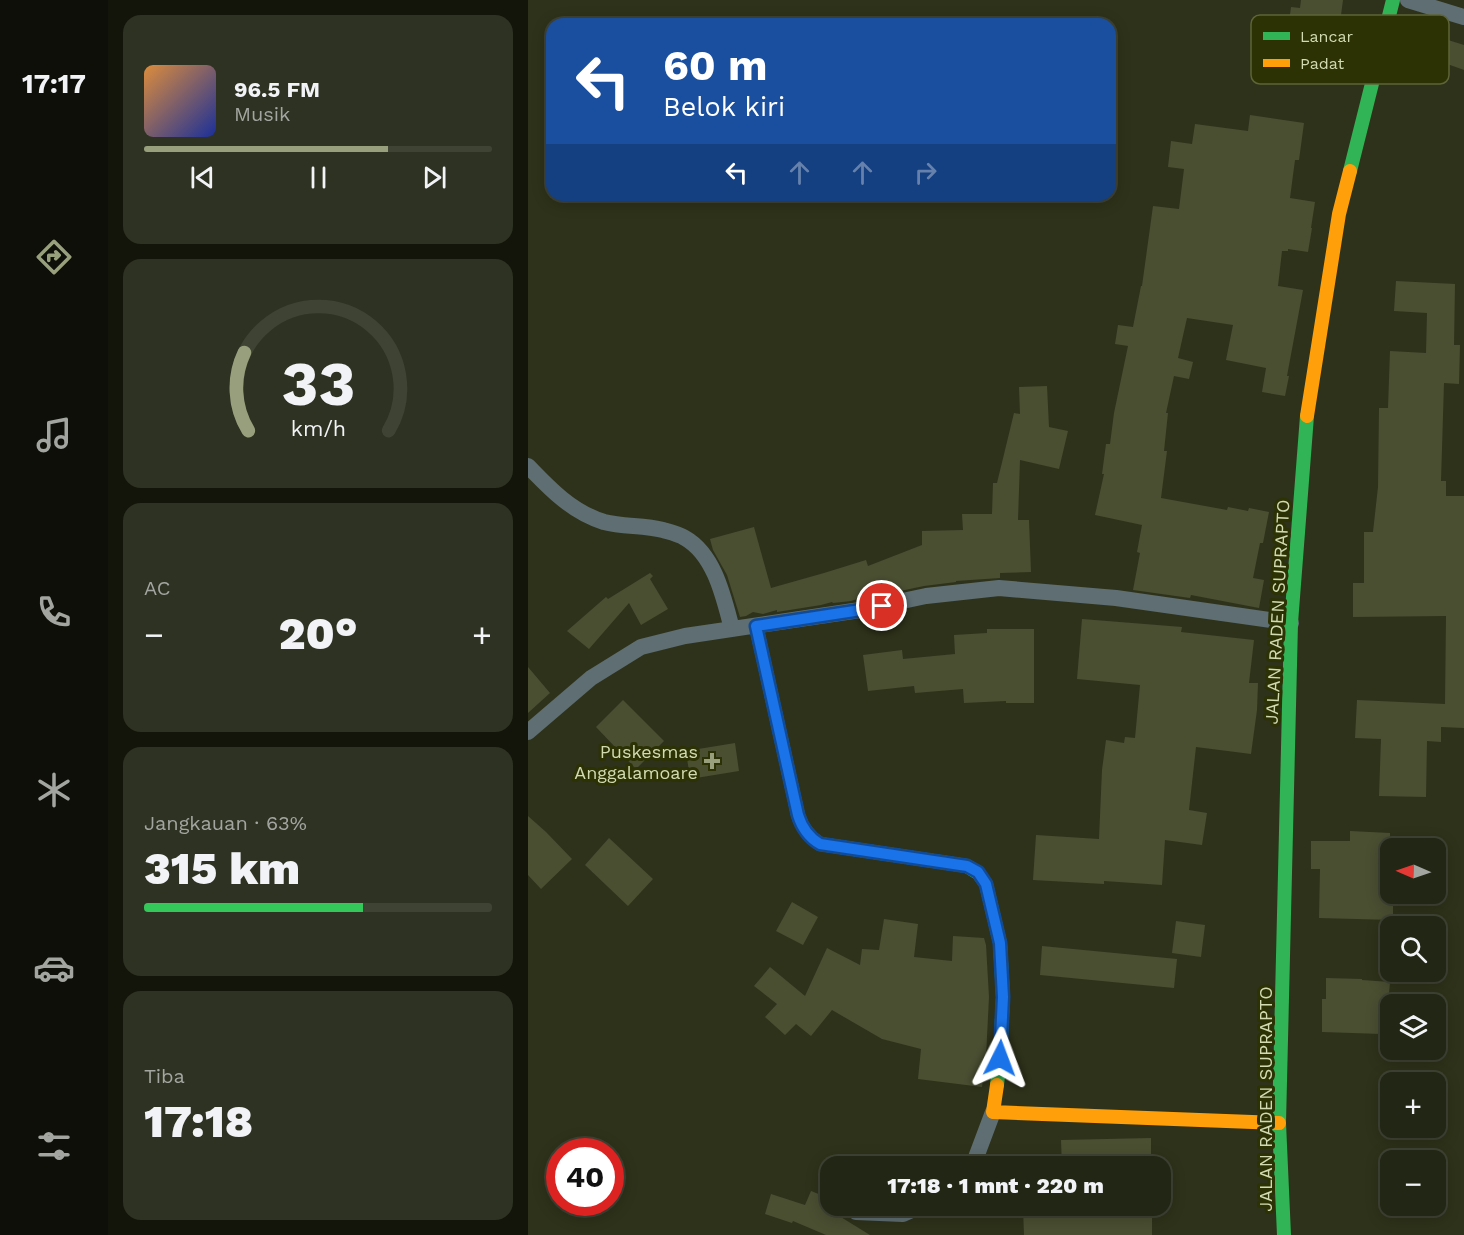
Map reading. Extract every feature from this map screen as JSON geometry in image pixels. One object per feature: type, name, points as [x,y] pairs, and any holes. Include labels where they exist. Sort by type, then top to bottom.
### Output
[{"type":"main road","name":"JALAN RADEN SUPRAPTO","points":[[1389,15],[1393,0]]},
{"type":"main road","name":"JALAN RADEN SUPRAPTO","points":[[1284,1235],[1279,1123],[1291,623],[1308,409],[1339,214],[1372,84]]},
{"type":"main road","points":[[756,626],[798,815],[801,825],[811,839],[820,844],[967,866],[978,872],[986,884],[1000,943],[1003,997],[1000,1058],[993,1112],[1279,1123]]},
{"type":"street","points":[[1408,0],[1464,17]]},
{"type":"street","points":[[528,466],[555,494],[581,512],[605,522],[662,530],[685,538],[697,548],[711,567],[721,589],[732,629]]},
{"type":"street","points":[[528,732],[591,678],[641,647],[685,636],[861,610],[926,596],[999,588],[1116,598],[1291,623]]},
{"type":"street","points":[[976,1156],[993,1112]]},
{"type":"building","points":[[1301,0],[1343,0],[1341,15],[1290,15],[1291,7],[1300,8]]},
{"type":"building","points":[[1449,40],[1464,45],[1464,70],[1449,65]]},
{"type":"building","points":[[1250,115],[1304,123],[1299,160],[1295,160],[1290,198],[1315,202],[1308,252],[1288,249],[1288,251],[1282,251],[1278,286],[1303,290],[1285,396],[1262,392],[1266,368],[1226,360],[1233,325],[1187,318],[1178,358],[1193,362],[1189,379],[1174,376],[1166,413],[1168,413],[1164,451],[1167,451],[1161,498],[1227,510],[1228,507],[1248,511],[1249,508],[1269,512],[1253,578],[1264,580],[1259,608],[1191,595],[1190,598],[1133,590],[1140,553],[1137,552],[1142,525],[1095,515],[1104,474],[1102,474],[1106,444],[1110,444],[1128,346],[1115,344],[1118,325],[1133,327],[1142,286],[1153,206],[1179,209],[1184,169],[1168,167],[1171,141],[1192,144],[1195,124],[1248,131]]},
{"type":"building","points":[[1396,281],[1455,284],[1454,345],[1460,345],[1459,384],[1444,383],[1441,481],[1446,481],[1446,496],[1464,496],[1464,728],[1441,727],[1441,742],[1427,741],[1426,797],[1379,796],[1381,739],[1355,738],[1357,700],[1445,704],[1446,616],[1353,617],[1353,583],[1364,583],[1364,532],[1373,532],[1378,487],[1379,408],[1388,408],[1390,351],[1426,353],[1427,313],[1394,311]]},
{"type":"building","points":[[1047,386],[1049,427],[1068,431],[1059,469],[1020,460],[1018,520],[1029,520],[1031,572],[1000,573],[1000,578],[956,581],[881,595],[880,592],[851,601],[832,602],[777,612],[777,610],[763,614],[753,612],[740,617],[727,575],[713,550],[710,539],[754,527],[771,588],[866,560],[868,566],[922,545],[922,531],[963,530],[962,514],[992,514],[993,483],[997,483],[1014,413],[1020,414],[1019,387]]},
{"type":"building","points":[[650,573],[653,576],[650,579],[668,609],[641,625],[629,603],[589,649],[567,631],[606,597],[608,599]]},
{"type":"building","points":[[1082,619],[1182,627],[1181,632],[1254,640],[1249,683],[1258,683],[1251,754],[1196,747],[1189,810],[1207,813],[1202,845],[1165,840],[1162,885],[1033,880],[1036,835],[1099,839],[1102,770],[1106,740],[1124,743],[1125,737],[1135,738],[1140,685],[1077,679]]},
{"type":"building","points":[[987,629],[1034,629],[1034,703],[1006,703],[1006,701],[964,703],[963,689],[915,693],[914,686],[868,691],[863,655],[902,650],[903,659],[955,654],[954,635],[987,633]]},
{"type":"building","points":[[528,667],[550,693],[528,713]]},
{"type":"building","points":[[623,700],[664,741],[636,769],[596,727]]},
{"type":"building","name":"Puskesmas Anggalamoare","points":[[735,743],[739,771],[690,779],[686,751]]},
{"type":"building","points":[[528,816],[572,859],[541,889],[528,875]]},
{"type":"building","points":[[1350,831],[1390,833],[1390,838],[1380,838],[1380,904],[1393,904],[1393,916],[1380,916],[1380,920],[1319,918],[1320,869],[1311,869],[1311,841],[1350,841]]},
{"type":"building","points":[[609,838],[653,879],[628,906],[585,865]]},
{"type":"building","points":[[792,902],[818,917],[803,945],[776,931]]},
{"type":"building","points":[[884,919],[918,924],[914,957],[952,961],[953,936],[984,938],[989,997],[982,1087],[918,1079],[921,1049],[882,1039],[832,1010],[811,1036],[796,1024],[785,1035],[765,1017],[777,1004],[754,986],[770,967],[805,996],[827,948],[860,965],[862,949],[879,950]]},
{"type":"building","points":[[1176,921],[1205,925],[1201,957],[1172,953]]},
{"type":"building","points":[[1042,946],[1177,959],[1174,988],[1040,975]]},
{"type":"building","points":[[1326,978],[1390,982],[1389,994],[1380,994],[1380,1034],[1322,1032],[1322,999],[1326,999]]},
{"type":"building","points":[[1151,1138],[1151,1156],[1062,1156],[1061,1140]]},
{"type":"building","points":[[811,1191],[820,1195],[820,1216],[839,1216],[870,1235],[826,1235],[793,1221],[792,1223],[765,1214],[771,1194],[805,1205]]},
{"type":"building","points":[[1023,1216],[1152,1216],[1152,1235],[1024,1235]]},
{"type":"traffic: fast","points":[[1389,15],[1393,0]]},
{"type":"traffic: fast","points":[[1350,171],[1372,84]]},
{"type":"traffic: fast","points":[[1284,1235],[1279,1123],[1291,623],[1307,416]]},
{"type":"traffic: fast","points":[[756,626],[798,815],[809,835],[820,844],[967,866],[978,873],[986,884],[1000,943],[1003,997],[997,1085]]},
{"type":"traffic: slow","points":[[1307,416],[1339,214],[1350,171]]},
{"type":"traffic: slow","points":[[997,1085],[993,1112],[1279,1123]]},
{"type":"place","name":"Puskesmas Anggalamoare","points":[[712,761]]},
{"type":"route","points":[[882,606],[756,626],[798,815],[806,833],[820,844],[967,866],[973,868],[983,878],[1000,943],[1003,997],[1000,1058]]}]
